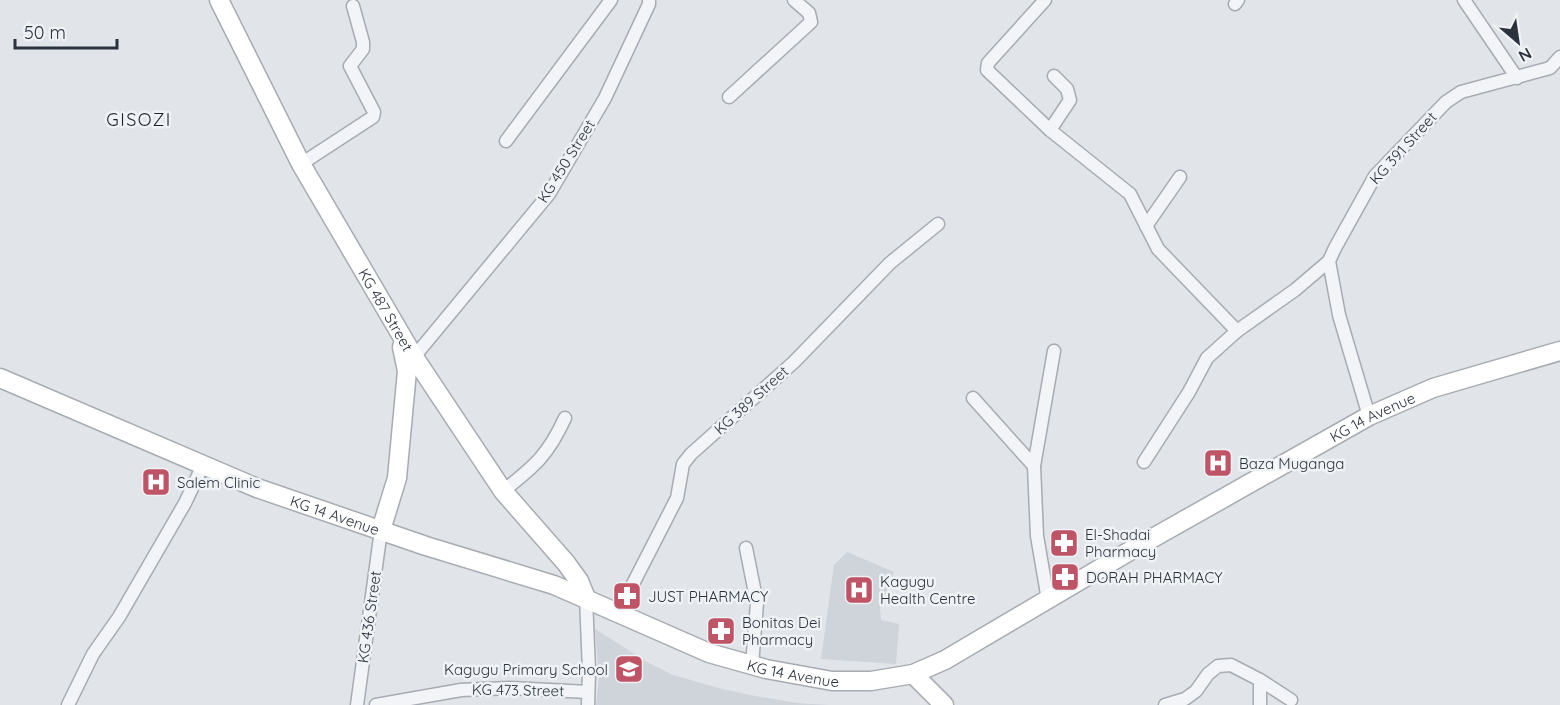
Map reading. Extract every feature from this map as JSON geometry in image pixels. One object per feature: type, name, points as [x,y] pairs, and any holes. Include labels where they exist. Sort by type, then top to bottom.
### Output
[{"type":"main road","name":"KG 487 Street","points":[[219,0],[302,164],[414,357],[503,491],[566,563],[579,581],[586,598]]},
{"type":"main road","points":[[381,530],[397,478],[407,370],[400,333]]},
{"type":"main road","name":"KG 14 Avenue","points":[[0,378],[257,488],[426,546],[554,585],[709,653],[752,666],[832,681],[871,681],[912,674],[945,660],[1369,416],[1433,388],[1560,351]]},
{"type":"main road","points":[[912,674],[944,705]]},
{"type":"street","points":[[506,141],[611,0]]},
{"type":"street","points":[[647,2],[662,0]]},
{"type":"street","points":[[729,97],[811,22],[809,13],[795,0]]},
{"type":"street","points":[[1045,0],[988,63],[987,70],[1050,130],[1130,194],[1158,249],[1237,331]]},
{"type":"street","points":[[1464,0],[1517,78]]},
{"type":"street","name":"KG 450 Street","points":[[414,357],[549,194],[605,98],[647,2]]},
{"type":"street","points":[[302,164],[373,117],[374,112],[350,66],[363,49],[353,6]]},
{"type":"street","name":"KG 391 Street","points":[[1329,261],[1375,176],[1446,102],[1461,92],[1550,68],[1560,57]]},
{"type":"street","points":[[1050,130],[1070,100],[1067,89],[1054,76]]},
{"type":"street","points":[[1146,226],[1180,177]]},
{"type":"street","name":"KG 389 Street","points":[[618,613],[677,498],[683,464],[687,459],[794,362],[890,263],[938,224]]},
{"type":"street","points":[[1144,462],[1208,358],[1237,331],[1295,290],[1329,261],[1339,315],[1369,416]]},
{"type":"street","points":[[1048,600],[1037,536],[1034,466],[1054,351]]},
{"type":"street","points":[[974,398],[1034,466]]},
{"type":"street","points":[[503,491],[534,467],[553,443],[565,418]]},
{"type":"street","points":[[68,705],[93,654],[119,617],[185,503],[203,465]]},
{"type":"street","name":"KG 436 Street","points":[[357,705],[381,530]]},
{"type":"street","points":[[746,548],[757,603],[752,666]]},
{"type":"street","points":[[586,598],[588,699]]},
{"type":"street","points":[[1165,705],[1185,699],[1196,692],[1208,674],[1218,666],[1231,666],[1260,680],[1291,700]]},
{"type":"street","points":[[1260,680],[1260,705]]},
{"type":"street","name":"KG 473 Street","points":[[376,705],[461,690],[511,688],[588,699]]},
{"type":"shaded area","name":"Kagugu Health Centre","points":[[847,552],[894,572],[880,609],[881,620],[899,624],[896,664],[821,659],[834,565]]},
{"type":"shaded area","name":"Kagugu Primary School","points":[[595,629],[647,662],[673,675],[750,695],[797,703],[829,705],[596,705],[599,678]]},
{"type":"place","name":"Baza Muganga","points":[[1218,463]]},
{"type":"place","name":"Salem Clinic","points":[[156,482]]},
{"type":"place","name":"El-Shadai Pharmacy","points":[[1064,543]]},
{"type":"place","name":"DORAH PHARMACY","points":[[1065,577]]},
{"type":"place","name":"Kagugu Health Centre","points":[[859,590]]},
{"type":"place","name":"JUST PHARMACY","points":[[627,596]]},
{"type":"place","name":"Bonitas Dei Pharmacy","points":[[721,631]]},
{"type":"place","name":"Kagugu Primary School","points":[[629,669]]},
{"type":"district","name":"GISOZI","points":[[139,119]]}]
